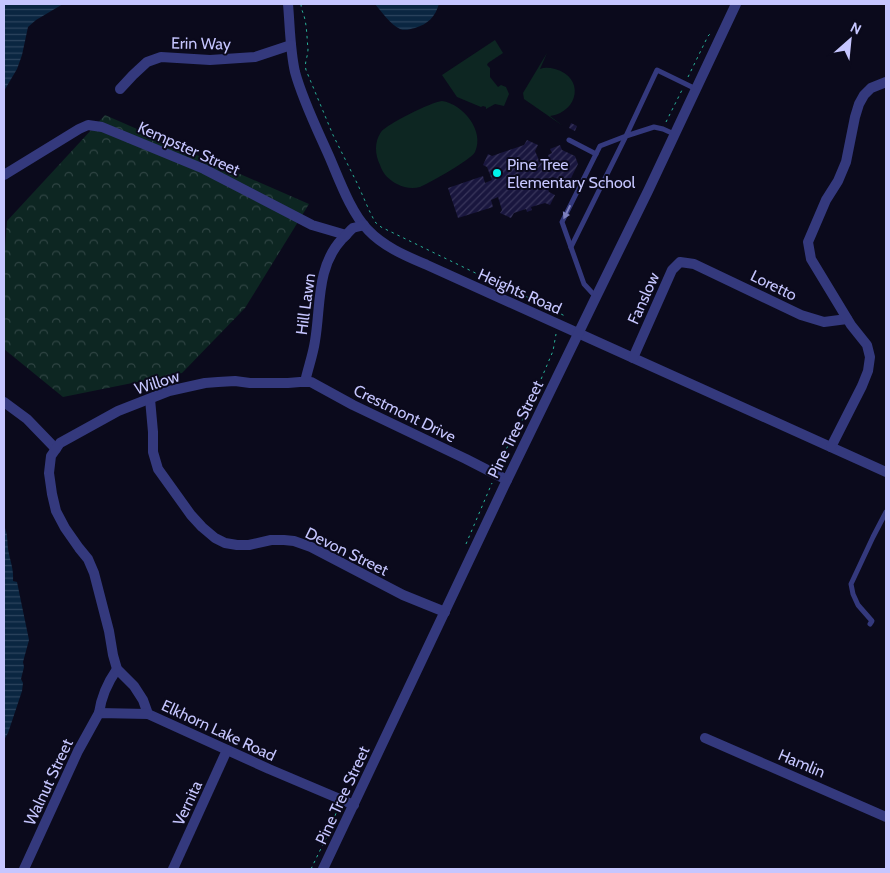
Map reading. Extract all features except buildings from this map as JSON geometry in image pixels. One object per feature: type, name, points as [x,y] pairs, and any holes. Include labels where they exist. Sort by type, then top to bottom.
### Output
[{"type":"street","name":"Heights Road","points":[[288,4],[295,71],[305,100],[355,211],[367,229],[381,241],[395,250],[560,326],[886,472]]},
{"type":"street","name":"Pine Tree Street","points":[[323,869],[507,480],[648,191],[736,4]]},
{"type":"street","name":"Erin Way","points":[[120,89],[147,62],[160,57],[210,60],[254,57],[291,45]]},
{"type":"street","points":[[831,447],[862,386],[868,371],[870,357],[867,345],[847,319],[811,259],[808,242],[826,200],[838,181],[846,162],[859,104],[871,88],[886,82]]},
{"type":"street","name":"Kempster Street","points":[[4,176],[79,129],[88,125],[102,127],[204,169],[312,225],[346,235]]},
{"type":"street","points":[[346,235],[352,229],[364,225]]},
{"type":"street","name":"Hill Lawn","points":[[305,382],[316,341],[323,274],[331,254],[346,235]]},
{"type":"street","name":"Fanslow","points":[[633,358],[672,270],[680,262],[690,263]]},
{"type":"street","name":"Loretto","points":[[690,263],[801,315],[824,322],[847,319]]},
{"type":"street","name":"Willow","points":[[56,449],[60,443],[110,415],[170,391],[214,382],[288,383]]},
{"type":"street","name":"Crestmont Drive","points":[[288,383],[311,382],[353,405],[507,480]]},
{"type":"street","name":"Devon Street","points":[[150,399],[153,452],[158,469],[191,515],[215,538],[225,543],[237,545],[284,540],[311,546],[403,596],[444,612]]},
{"type":"street","points":[[5,405],[27,420],[56,449],[50,456],[49,472],[56,511],[91,566],[109,631],[117,669]]},
{"type":"street","name":"Walnut Street","points":[[24,868],[72,764],[99,713],[112,675],[117,669]]},
{"type":"street","name":"Elkhorn Lake Road","points":[[117,669],[134,686],[143,700],[148,714],[354,805]]},
{"type":"street","points":[[99,713],[148,714]]},
{"type":"street","name":"Hamlin","points":[[705,738],[886,817]]},
{"type":"street","name":"Vernita","points":[[173,869],[227,750]]},
{"type":"lane","points":[[571,247],[657,70],[696,89]]},
{"type":"lane","points":[[596,297],[584,284],[562,222],[600,146],[654,127],[674,134]]},
{"type":"lane","points":[[569,140],[596,154]]},
{"type":"lane","points":[[870,624],[872,621],[858,605],[851,584],[886,512]]},
{"type":"path","points":[[301,4],[305,20],[308,50],[305,62],[306,70],[333,135],[375,222],[381,227],[565,316],[556,333],[553,351],[531,403],[510,445],[503,451],[497,464],[493,481],[466,544]]},
{"type":"path","points":[[663,129],[708,36],[713,32]]},
{"type":"path","points":[[311,869],[342,800]]},
{"type":"green space","points":[[495,40],[503,53],[488,63],[490,77],[498,87],[501,85],[506,87],[509,94],[504,106],[495,104],[486,109],[486,107],[481,107],[457,97],[442,75]]},
{"type":"green space","points":[[547,53],[540,69],[551,68],[565,73],[571,79],[574,86],[575,94],[567,108],[560,113],[550,116],[563,126],[524,99],[523,93]]},
{"type":"green space","points":[[442,101],[457,107],[470,120],[477,136],[475,152],[458,166],[420,187],[406,187],[389,179],[381,168],[377,157],[376,144],[381,132],[410,114]]},
{"type":"green space","points":[[105,115],[309,204],[245,308],[182,373],[63,397],[4,349],[4,259],[7,221]]},
{"type":"water","points":[[4,4],[63,4],[28,27],[17,69],[4,91]]},
{"type":"water","points":[[375,4],[439,4],[433,16],[427,22],[415,28],[404,30],[386,18]]},
{"type":"water","points":[[4,526],[7,534],[13,581],[17,582],[29,640],[23,662],[22,691],[4,740]]},
{"type":"place","name":"Pine Tree Elementary School","points":[[497,173]]}]
